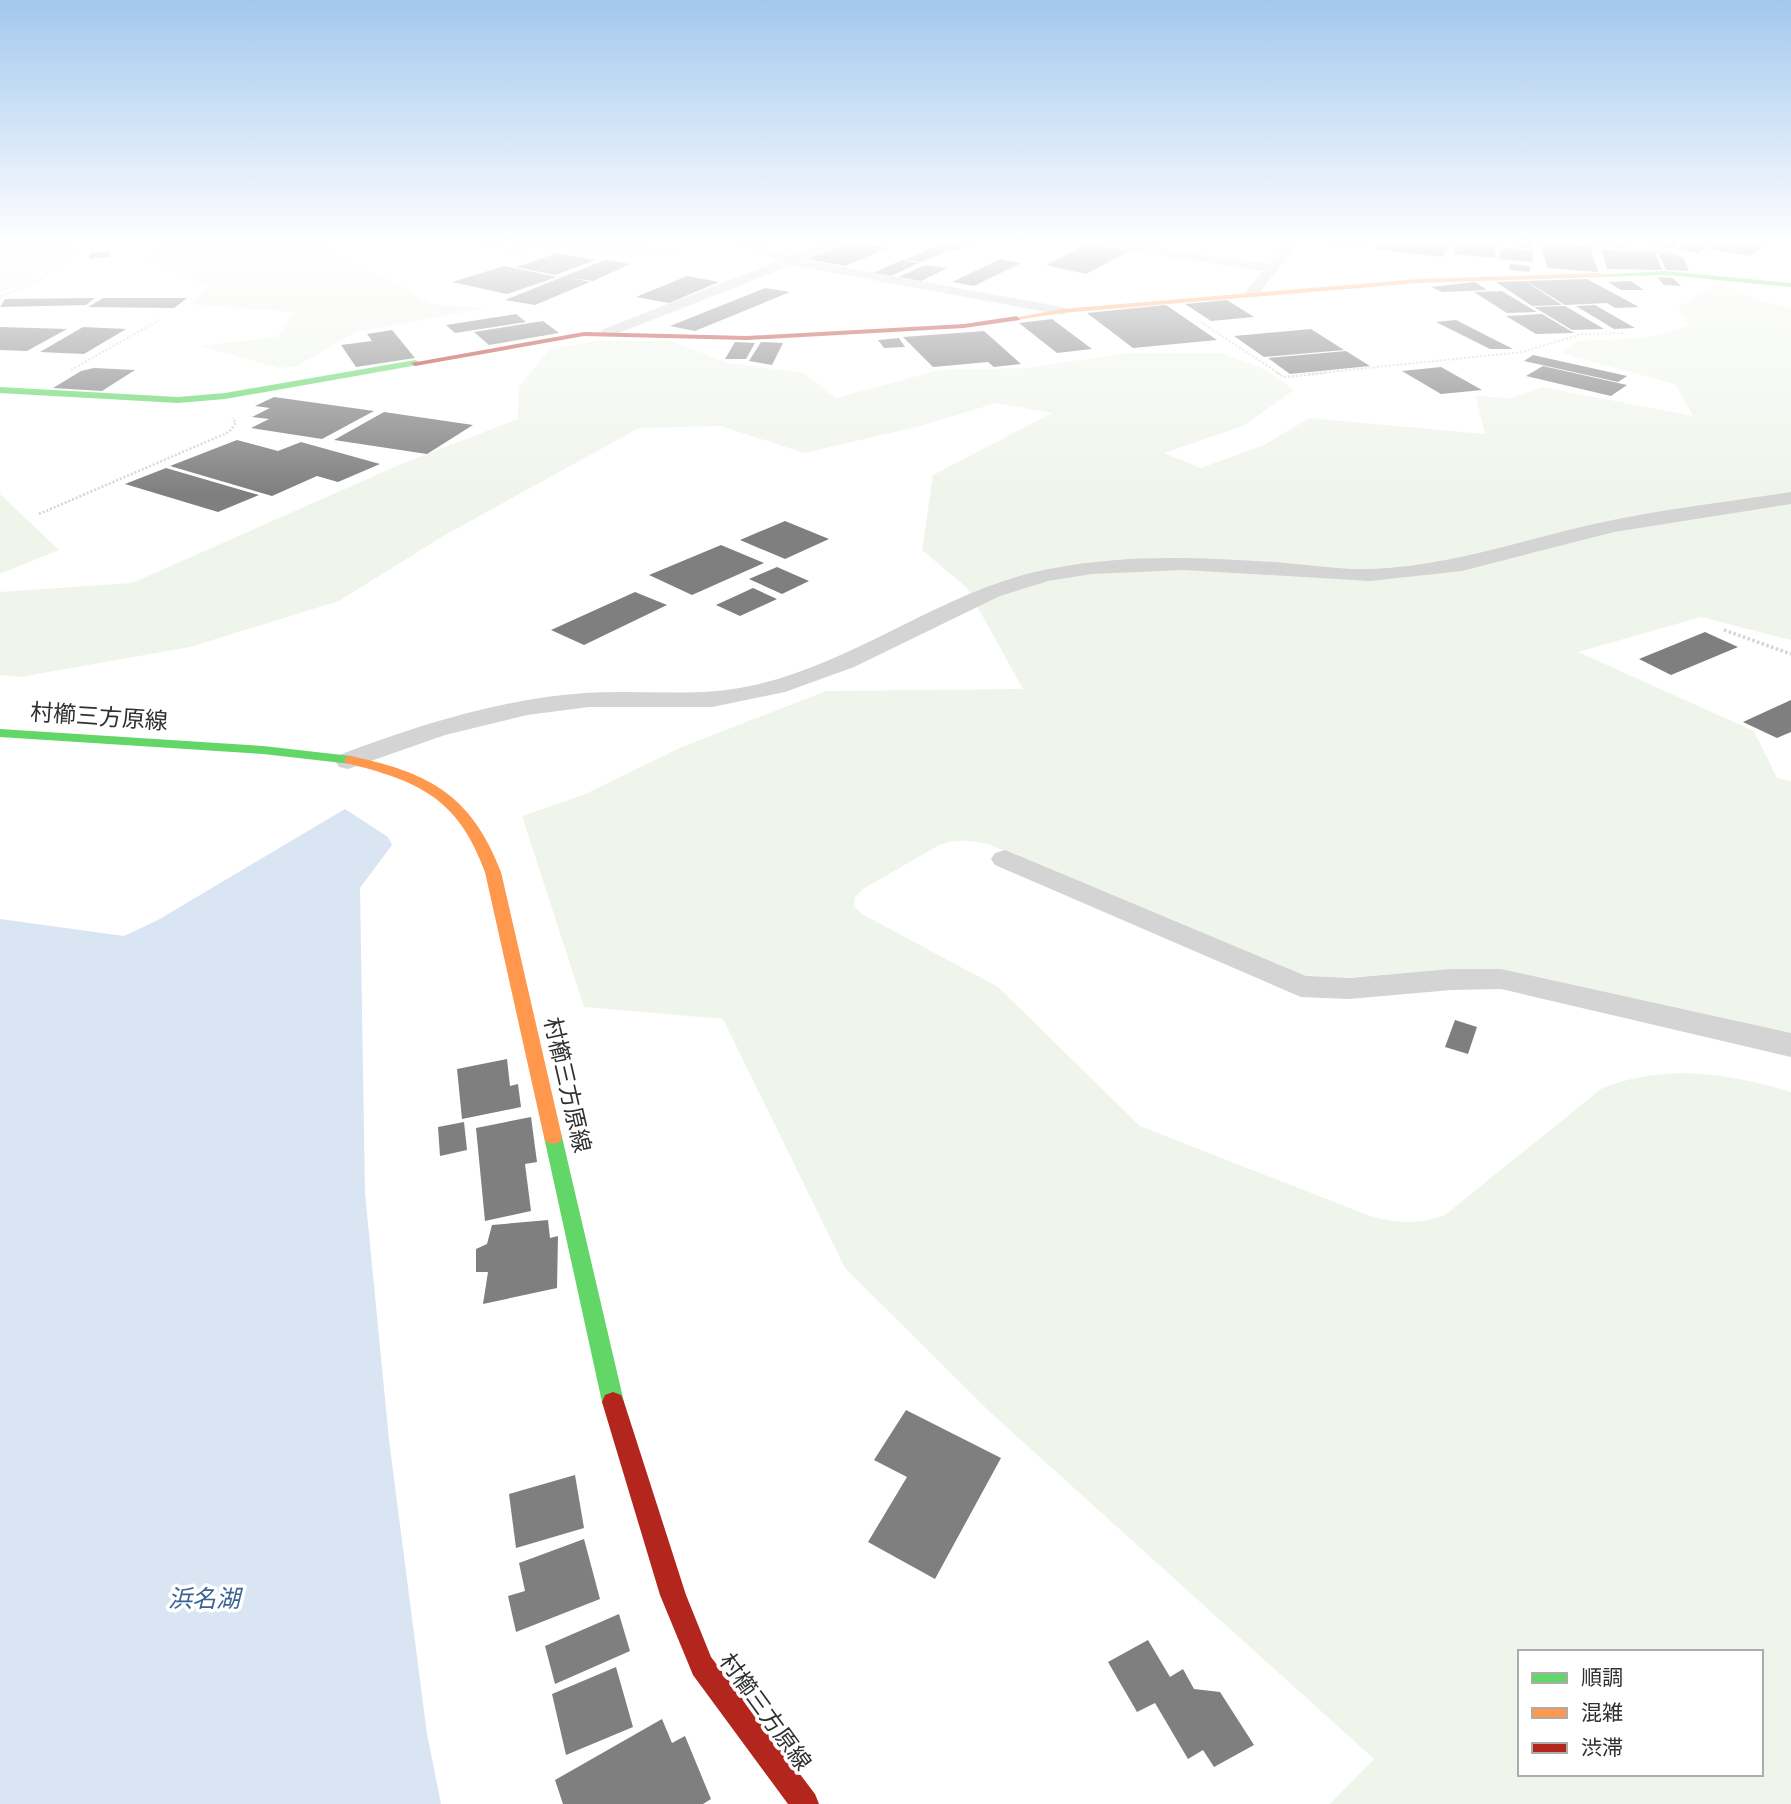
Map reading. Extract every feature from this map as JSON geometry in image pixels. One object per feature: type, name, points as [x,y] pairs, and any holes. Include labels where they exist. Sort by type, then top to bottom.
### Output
[{"type":"street","points":[[606,333],[624,326]]},
{"type":"street","points":[[0,390],[178,400],[219,396],[541,340],[606,333],[710,338],[786,337],[961,326]]},
{"type":"street","points":[[348,761],[427,731],[541,706],[590,700],[712,700],[753,693],[863,654],[998,589],[1047,575],[1105,567],[1169,564],[1370,575],[1403,573],[1462,565],[1613,526],[1768,504],[1791,498]]},
{"type":"street","name":"村櫛三方原線","points":[[0,733],[290,753],[348,761],[415,780],[446,797],[473,824],[486,845],[615,1410],[673,1595],[702,1666],[805,1804]]},
{"type":"street","points":[[1004,859],[1301,986],[1331,988],[1465,977],[1501,979],[1791,1045]]},
{"type":"path","points":[[33,392],[148,326]]},
{"type":"path","points":[[1206,326],[1284,377],[1522,352],[1582,334],[1624,332]]},
{"type":"path","points":[[39,514],[229,432],[236,423],[219,396]]},
{"type":"path","points":[[1724,630],[1791,654]]},
{"type":"shaded area","points":[[284,326],[388,326],[356,332],[297,366],[279,368],[200,346],[277,337]]},
{"type":"shaded area","points":[[1688,326],[1791,326],[1791,640],[1701,617],[1578,652],[1754,731],[1777,778],[1791,781],[1791,1036],[1499,970],[1461,969],[1315,980],[1292,973],[988,844],[975,842],[957,841],[939,845],[863,889],[855,897],[854,906],[862,914],[998,987],[1140,1126],[1380,1218],[1417,1222],[1445,1215],[1601,1089],[1624,1081],[1648,1076],[1696,1074],[1743,1080],[1791,1092],[1791,1804],[1330,1804],[1374,1759],[992,1414],[845,1268],[723,1019],[584,1007],[522,816],[583,795],[682,747],[826,691],[1023,689],[967,588],[922,550],[933,475],[1052,413],[996,403],[916,427],[804,453],[721,426],[639,428],[445,535],[339,601],[190,647],[21,677],[0,675],[0,592],[132,583],[399,465],[518,419],[519,387],[549,350],[594,341],[671,341],[728,363],[804,373],[836,398],[939,370],[1025,368],[1129,353],[1219,353],[1267,370],[1294,390],[1243,426],[1164,453],[1201,468],[1264,445],[1309,418],[1485,434],[1476,396],[1512,398],[1542,387],[1693,416],[1675,384],[1561,353],[1579,341],[1646,338]]},
{"type":"shaded area","points":[[0,494],[59,550],[0,574]]},
{"type":"water","name":"浜名湖","points":[[345,809],[388,837],[392,845],[360,888],[365,1193],[389,1440],[427,1734],[441,1804],[0,1804],[0,919],[124,936],[158,920]]},
{"type":"building","points":[[447,326],[499,326],[455,333]]},
{"type":"building","points":[[510,326],[550,326],[559,333],[489,345],[474,332]]},
{"type":"building","points":[[671,326],[707,326],[695,331]]},
{"type":"building","points":[[1023,326],[1062,326],[1092,349],[1057,353]]},
{"type":"building","points":[[1104,326],[1197,326],[1217,340],[1133,348]]},
{"type":"building","points":[[1444,326],[1468,326],[1513,349],[1490,349]]},
{"type":"building","points":[[1523,326],[1563,326],[1574,333],[1536,334]]},
{"type":"building","points":[[1566,326],[1599,326],[1604,329],[1572,330]]},
{"type":"building","points":[[1609,326],[1635,328],[1614,329]]},
{"type":"building","points":[[0,327],[67,329],[27,351],[0,350]]},
{"type":"building","points":[[83,327],[126,329],[84,354],[40,352]]},
{"type":"building","points":[[1311,329],[1344,350],[1264,357],[1234,336]]},
{"type":"building","points":[[392,330],[415,358],[356,367],[341,345],[372,341],[367,334]]},
{"type":"building","points":[[984,331],[1021,364],[994,367],[988,362],[933,367],[903,337]]},
{"type":"building","points":[[899,338],[905,347],[884,348],[878,340]]},
{"type":"building","points":[[735,342],[755,343],[746,359],[725,359]]},
{"type":"building","points":[[761,342],[783,343],[772,365],[749,361]]},
{"type":"building","points":[[1346,351],[1370,366],[1290,374],[1268,358]]},
{"type":"building","points":[[1533,355],[1627,376],[1618,382],[1524,361]]},
{"type":"building","points":[[1543,366],[1627,385],[1611,396],[1526,376]]},
{"type":"building","points":[[1441,367],[1482,390],[1441,394],[1402,371]]},
{"type":"building","points":[[94,368],[135,370],[102,391],[53,388],[81,371]]},
{"type":"building","points":[[274,397],[374,411],[322,439],[251,428],[269,419],[252,417],[270,408],[255,406]]},
{"type":"building","points":[[384,412],[473,425],[427,454],[334,440]]},
{"type":"building","points":[[237,440],[278,451],[301,442],[380,464],[338,482],[317,476],[272,496],[170,466]]},
{"type":"building","points":[[166,468],[259,495],[218,512],[125,484]]},
{"type":"building","points":[[785,521],[829,539],[785,559],[740,540]]},
{"type":"building","points":[[721,545],[764,563],[692,595],[649,575]]},
{"type":"building","points":[[777,567],[809,581],[782,594],[749,579]]},
{"type":"building","points":[[753,588],[777,599],[740,616],[716,605]]},
{"type":"building","points":[[635,592],[667,605],[584,645],[551,630]]},
{"type":"building","points":[[1705,632],[1738,647],[1671,675],[1639,659]]},
{"type":"building","points":[[1791,700],[1791,732],[1777,738],[1743,722]]},
{"type":"building","points":[[1455,1020],[1477,1027],[1468,1054],[1445,1047]]},
{"type":"building","points":[[507,1059],[510,1086],[518,1084],[521,1107],[462,1119],[457,1069]]},
{"type":"building","points":[[531,1117],[537,1162],[525,1164],[531,1211],[485,1221],[476,1128]]},
{"type":"building","points":[[464,1122],[467,1150],[440,1156],[438,1127]]},
{"type":"building","points":[[548,1220],[550,1238],[558,1236],[557,1288],[483,1304],[488,1272],[476,1272],[476,1249],[487,1244],[492,1225]]},
{"type":"building","points":[[906,1410],[1001,1458],[935,1579],[868,1542],[907,1477],[874,1460]]},
{"type":"building","points":[[575,1475],[584,1528],[516,1548],[509,1494]]},
{"type":"building","points":[[584,1539],[600,1599],[516,1632],[508,1596],[525,1591],[519,1563]]},
{"type":"building","points":[[619,1614],[630,1651],[555,1684],[545,1646]]},
{"type":"building","points":[[1148,1640],[1170,1677],[1183,1669],[1194,1689],[1220,1692],[1254,1745],[1214,1767],[1203,1750],[1188,1759],[1155,1703],[1137,1712],[1108,1662]]},
{"type":"building","points":[[616,1667],[633,1727],[566,1755],[552,1694]]},
{"type":"building","points":[[662,1719],[672,1743],[685,1736],[711,1799],[703,1804],[563,1804],[555,1780]]},
{"type":"traffic: fast","points":[[0,390],[178,400],[225,396],[415,363]]},
{"type":"traffic: fast","points":[[0,733],[263,750],[351,760]]},
{"type":"traffic: fast","points":[[553,1137],[613,1402]]},
{"type":"traffic: slow","points":[[351,760],[400,773],[440,794],[472,826],[484,847],[493,872],[553,1137]]},
{"type":"traffic: jam","points":[[415,363],[584,334],[747,338],[961,326]]},
{"type":"traffic: jam","points":[[613,1402],[673,1595],[702,1666],[805,1804]]}]
